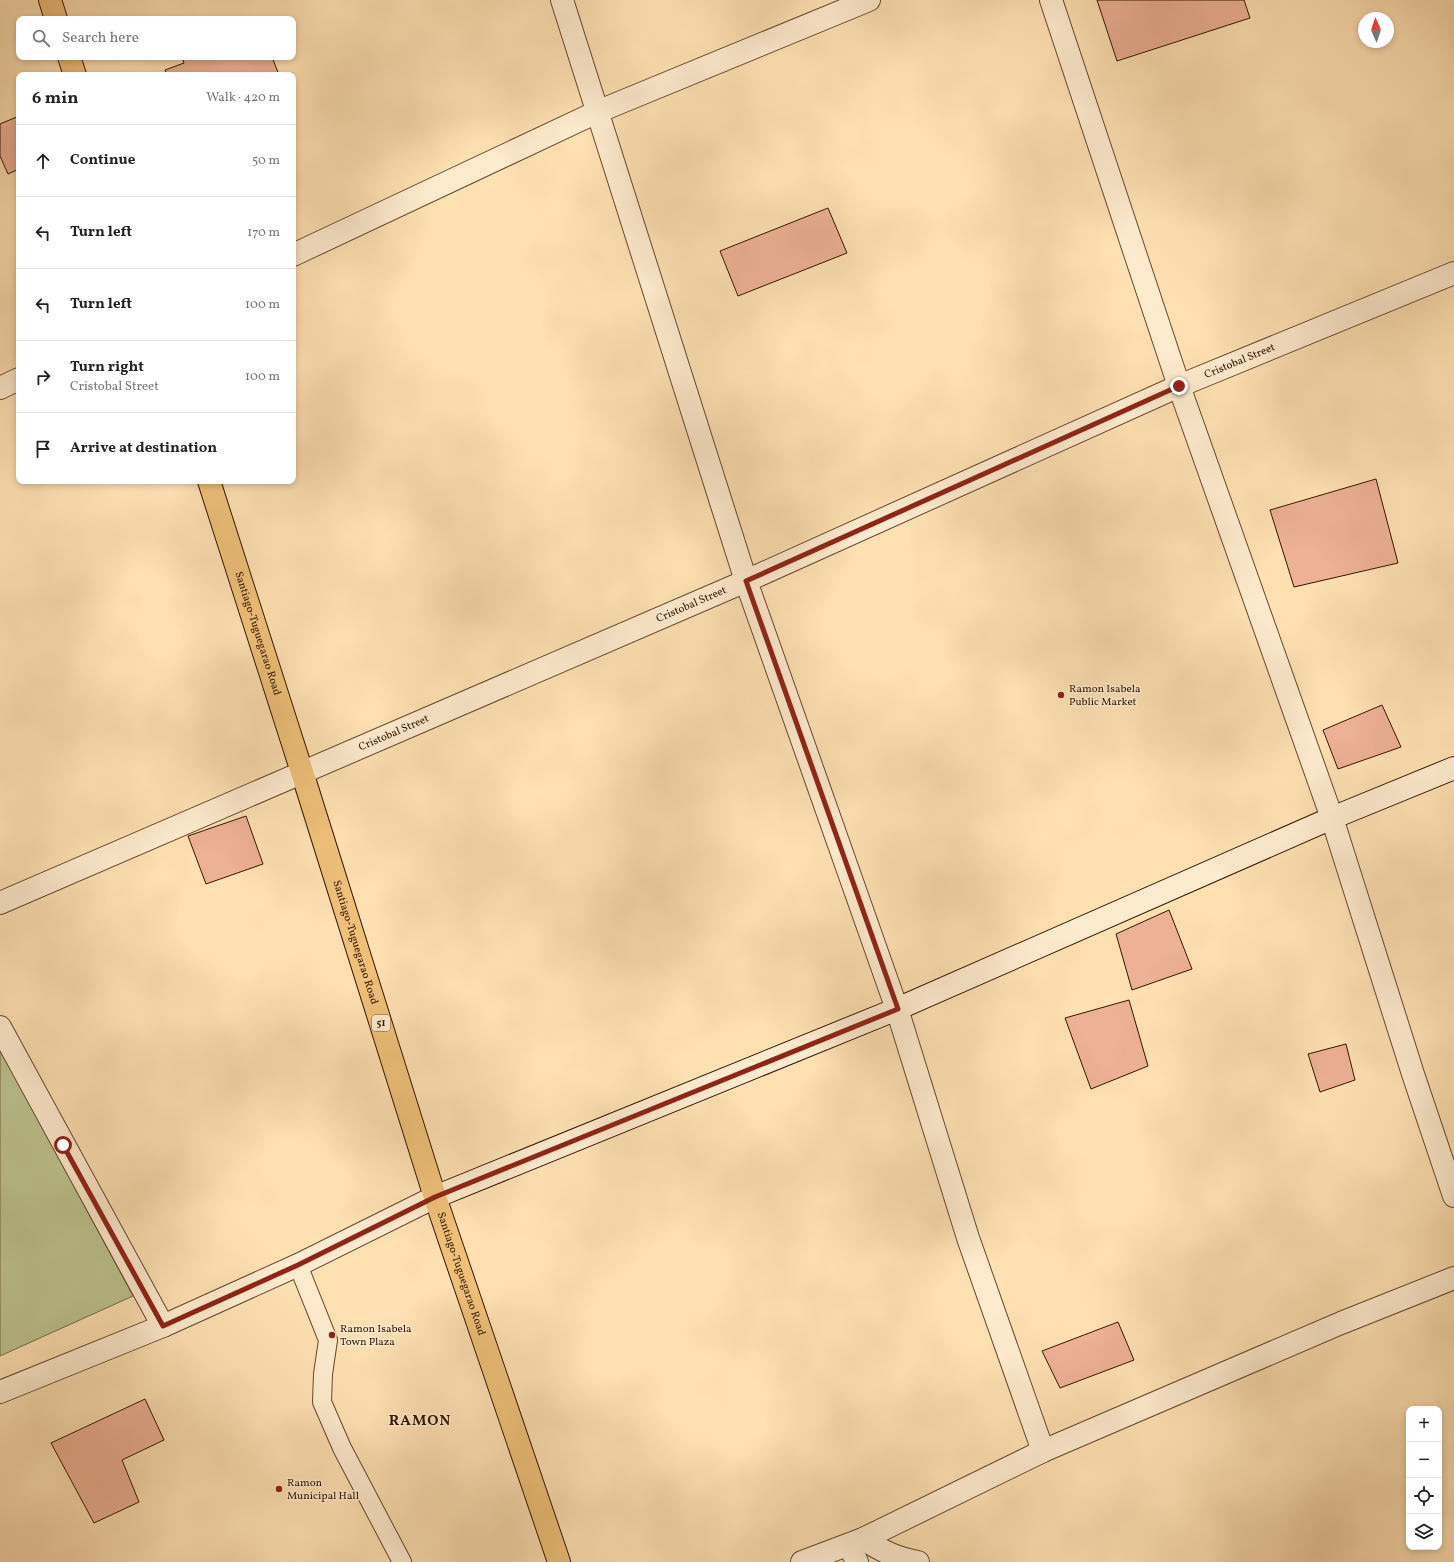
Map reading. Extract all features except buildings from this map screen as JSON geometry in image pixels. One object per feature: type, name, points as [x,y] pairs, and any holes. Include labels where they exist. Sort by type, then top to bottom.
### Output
[{"type":"highway","points":[[50,0],[55,16]]},
{"type":"highway","points":[[70,60],[74,72]]},
{"type":"highway","name":"Santiago-Tuguegarao Road","points":[[211,484],[435,1197],[559,1562]]},
{"type":"street","points":[[562,0],[746,581],[898,1009],[968,1238],[1043,1451]]},
{"type":"street","points":[[296,254],[597,112],[869,0]]},
{"type":"street","points":[[1051,0],[1179,386],[1332,818],[1413,1074],[1454,1196]]},
{"type":"street","name":"Cristobal Street","points":[[0,903],[746,581],[1179,386],[1454,272]]},
{"type":"street","points":[[0,388],[16,380]]},
{"type":"street","points":[[0,1392],[163,1326],[298,1265],[435,1197],[898,1009],[1332,818],[1454,768]]},
{"type":"street","points":[[0,1027],[163,1326]]},
{"type":"street","points":[[802,1562],[856,1549],[1043,1451],[1341,1324],[1454,1278]]},
{"type":"street","points":[[856,1549],[888,1554],[904,1560],[918,1562]]},
{"type":"lane","points":[[298,1265],[328,1340],[323,1374],[322,1402],[342,1448],[402,1562]]},
{"type":"green space","points":[[0,1049],[133,1296],[0,1356]]},
{"type":"place","name":"Ramon Isabela Public Market","points":[[1061,695]]},
{"type":"place","name":"Ramon Isabela Town Plaza","points":[[332,1335]]},
{"type":"place","name":"Ramon Municipal Hall","points":[[279,1489]]},
{"type":"district","name":"RAMON","points":[[420,1421]]},
{"type":"route","points":[[63,1145],[163,1326],[298,1265],[435,1197],[898,1009],[746,581],[1179,386]]}]
